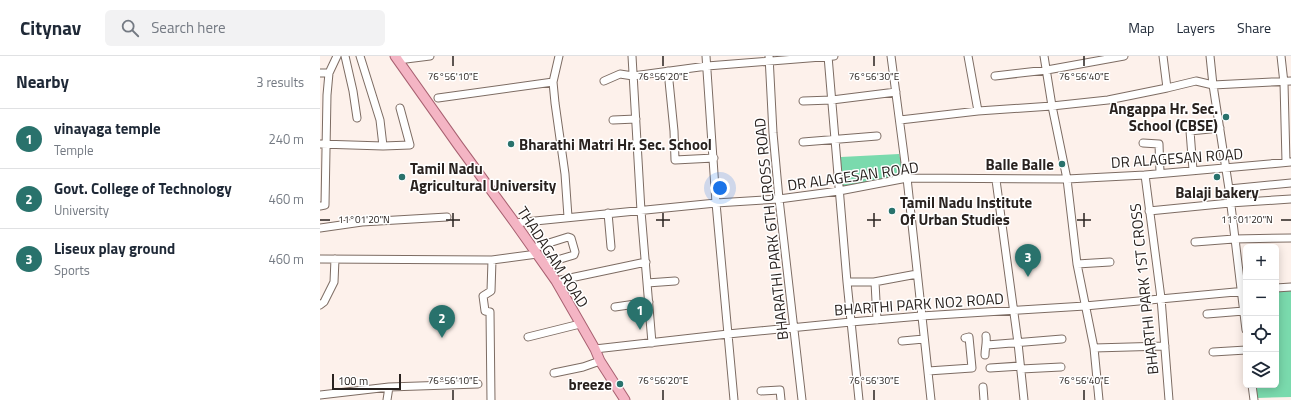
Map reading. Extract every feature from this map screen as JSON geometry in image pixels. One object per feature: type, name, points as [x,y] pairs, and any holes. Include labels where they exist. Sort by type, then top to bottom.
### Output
[{"type":"main road","name":"THADAGAM ROAD","points":[[396,58],[544,264],[556,282],[600,361],[625,400]]},
{"type":"street","points":[[320,206],[325,205],[323,170],[323,110],[329,73],[337,56]]},
{"type":"street","points":[[345,56],[353,91],[357,118]]},
{"type":"street","points":[[360,56],[380,120],[383,146]]},
{"type":"street","points":[[396,58],[430,56]]},
{"type":"street","points":[[559,56],[554,82],[555,103],[565,174],[568,217]]},
{"type":"street","points":[[632,56],[641,211],[652,343]]},
{"type":"street","points":[[706,56],[716,203],[734,400]]},
{"type":"street","points":[[604,81],[620,74],[633,76],[769,58],[830,56],[839,191],[859,400]]},
{"type":"street","points":[[891,56],[907,178],[931,400]]},
{"type":"street","points":[[968,56],[978,111]]},
{"type":"street","points":[[1044,56],[1052,106],[1067,179],[1077,264],[1094,348],[1099,400]]},
{"type":"street","points":[[995,76],[1047,70],[1124,56]]},
{"type":"street","points":[[1163,56],[1168,88]]},
{"type":"street","points":[[1210,56],[1229,189],[1234,239],[1243,291]]},
{"type":"street","points":[[1281,56],[1287,82],[1288,162]]},
{"type":"street","name":"BHARATHI PARK 6TH CROSS ROAD","points":[[769,58],[773,133],[779,199],[802,400]]},
{"type":"street","points":[[668,71],[675,160],[714,158]]},
{"type":"street","points":[[320,73],[329,73]]},
{"type":"street","points":[[900,120],[978,111],[1052,106],[1108,100],[1196,81],[1213,85],[1287,82]]},
{"type":"street","points":[[438,98],[554,82]]},
{"type":"street","points":[[803,101],[832,100],[896,92]]},
{"type":"street","points":[[323,144],[383,146],[410,145],[400,108]]},
{"type":"street","points":[[613,120],[636,119]]},
{"type":"street","points":[[1193,170],[1190,131],[1220,128]]},
{"type":"street","points":[[802,142],[877,136]]},
{"type":"street","points":[[1143,143],[1159,144],[1160,173]]},
{"type":"street","name":"DR ALAGESAN ROAD","points":[[515,223],[716,203],[779,199],[839,191],[907,178],[996,180],[1067,179],[1145,175],[1288,162]]},
{"type":"street","name":"BHARTHI PARK 1ST CROSS","points":[[1145,175],[1161,298],[1169,400]]},
{"type":"street","points":[[996,180],[1014,309],[1024,400]]},
{"type":"street","points":[[1229,189],[1291,183]]},
{"type":"street","points":[[1149,211],[1291,199]]},
{"type":"street","points":[[608,213],[611,247]]},
{"type":"street","points":[[320,228],[362,222],[447,217]]},
{"type":"street","points":[[320,259],[492,260],[535,251],[568,237],[571,238],[575,252],[574,255],[544,264]]},
{"type":"street","points":[[1195,242],[1234,239],[1291,238]]},
{"type":"street","points":[[320,305],[324,302],[334,282],[335,259]]},
{"type":"street","points":[[491,400],[490,312],[485,311],[483,296],[491,290],[492,260]]},
{"type":"street","points":[[556,282],[646,262]]},
{"type":"street","points":[[1077,264],[1110,262]]},
{"type":"street","points":[[847,282],[876,282],[917,274]]},
{"type":"street","points":[[647,283],[675,281]]},
{"type":"street","points":[[876,282],[877,320]]},
{"type":"street","points":[[1279,288],[1291,287]]},
{"type":"street","name":"BHARTHI PARK NO2 ROAD","points":[[594,349],[794,327],[1014,309],[1085,306],[1243,291]]},
{"type":"street","points":[[615,307],[649,302]]},
{"type":"street","points":[[1207,314],[1243,311]]},
{"type":"street","points":[[528,337],[580,324]]},
{"type":"street","points":[[986,336],[986,355]]},
{"type":"street","points":[[928,371],[972,368],[969,338],[965,338]]},
{"type":"street","points":[[902,341],[924,339]]},
{"type":"street","points":[[987,345],[1062,340]]},
{"type":"street","points":[[1094,348],[1165,346]]},
{"type":"street","points":[[1213,352],[1243,350]]},
{"type":"street","points":[[554,373],[583,367],[600,361]]},
{"type":"street","points":[[990,368],[1061,367]]},
{"type":"street","points":[[325,397],[389,387],[478,384]]},
{"type":"street","points":[[387,400],[389,387]]},
{"type":"street","points":[[983,387],[984,400]]},
{"type":"street","points":[[1252,388],[1254,400]]},
{"type":"street","points":[[762,391],[780,390],[780,400]]},
{"type":"green space","points":[[899,154],[905,177],[841,188],[841,157]]},
{"type":"green space","points":[[1291,290],[1291,397],[1257,398],[1256,388],[1279,388],[1279,291]]},
{"type":"place","name":"Angappa Hr. Sec. School (CBSE)","points":[[1226,117]]},
{"type":"place","name":"Bharathi Matri Hr. Sec. School","points":[[511,144]]},
{"type":"place","name":"Balle Balle","points":[[1062,164]]},
{"type":"place","name":"Tamil Nadu Agricultural University","points":[[402,177]]},
{"type":"place","name":"Balaji bakery","points":[[1217,177]]},
{"type":"place","name":"Tamil Nadu Institute Of Urban Studies","points":[[892,211]]},
{"type":"place","name":"Liseux play ground","points":[[1028,277]]},
{"type":"place","name":"vinayaga temple","points":[[640,330]]},
{"type":"place","name":"Govt. College of Technology","points":[[442,338]]},
{"type":"place","name":"breeze","points":[[620,384]]}]
